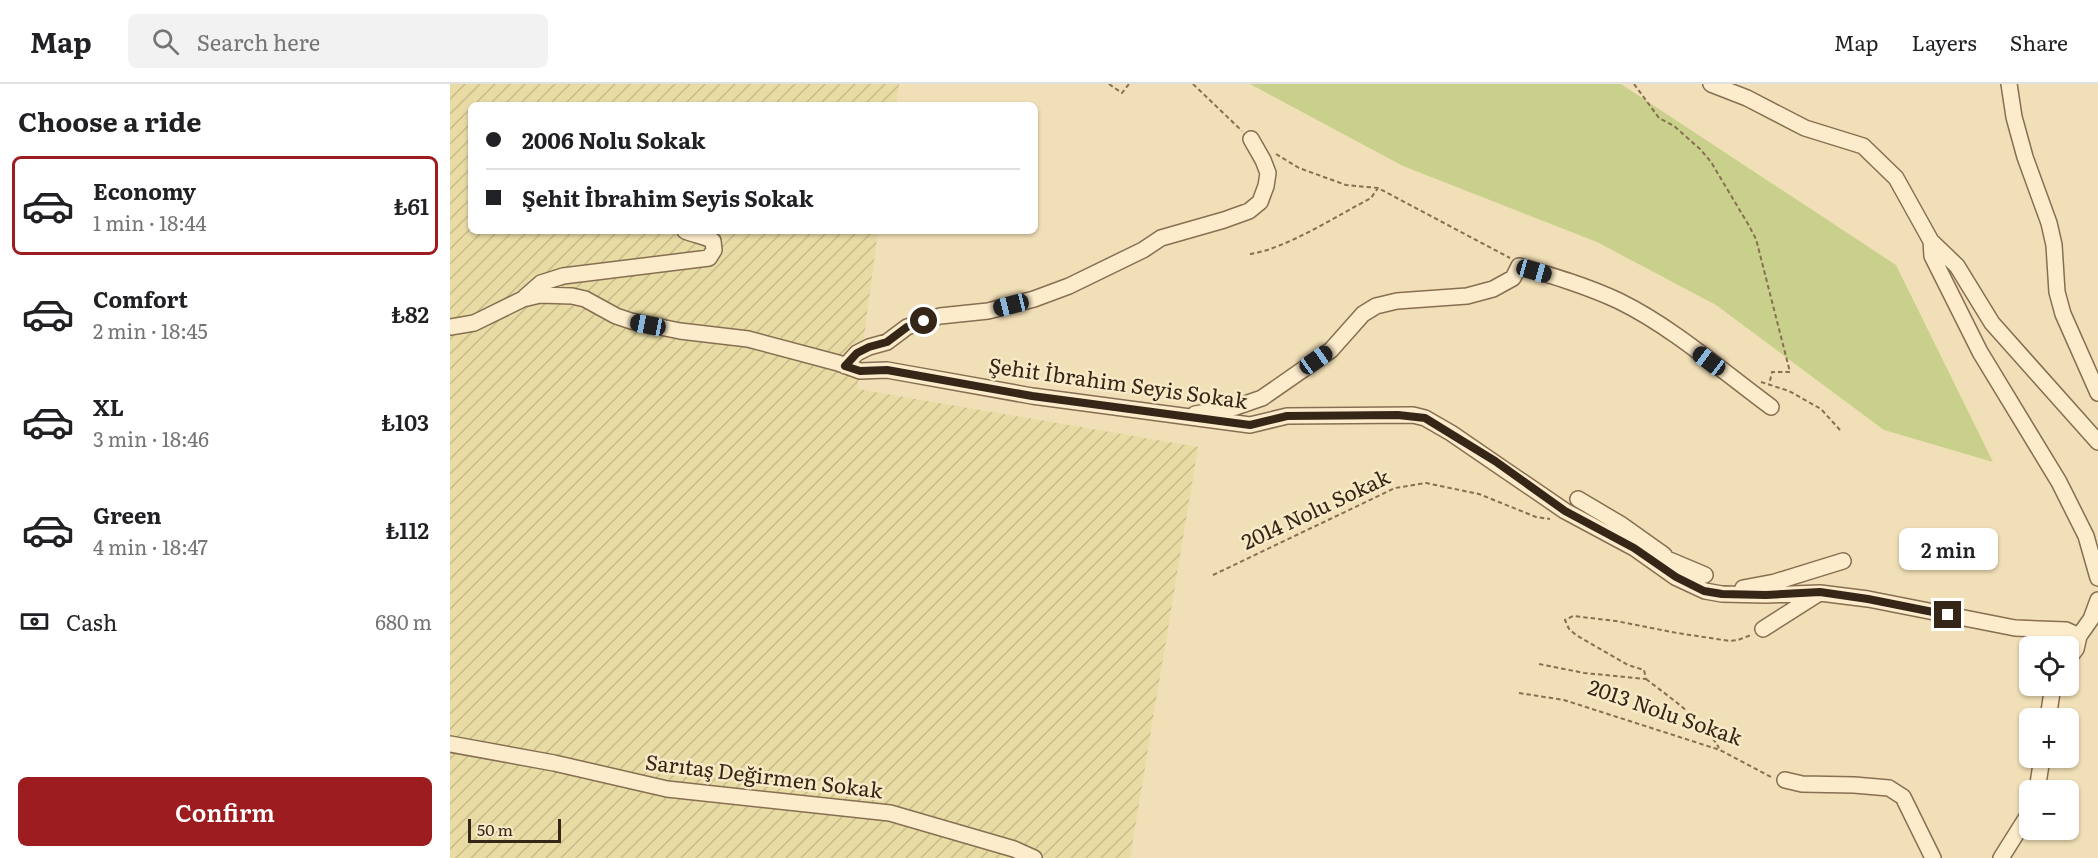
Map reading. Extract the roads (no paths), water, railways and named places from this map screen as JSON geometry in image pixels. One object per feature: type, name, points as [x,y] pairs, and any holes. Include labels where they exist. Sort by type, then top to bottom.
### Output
[{"type":"street","points":[[1711,84],[1746,98],[1805,128],[1863,146],[1896,178],[1931,241],[1957,266],[1992,323],[2098,442]]},
{"type":"street","points":[[1738,84],[1746,98]]},
{"type":"street","points":[[2009,84],[2014,117],[2025,157],[2049,223],[2054,245],[2057,292],[2063,314],[2098,393]]},
{"type":"street","points":[[845,366],[857,353],[887,342],[907,327],[940,316],[988,311],[1034,299],[1070,286],[1143,250],[1161,238],[1249,211],[1260,202],[1268,173],[1251,139]]},
{"type":"street","points":[[523,299],[541,283],[563,276],[709,258],[714,250],[713,241],[707,237],[693,234]]},
{"type":"street","points":[[1931,241],[1932,256],[1980,352],[2060,482],[2086,536],[2098,578]]},
{"type":"street","points":[[1180,416],[1236,407],[1262,398],[1331,350],[1363,314],[1376,306],[1396,301],[1467,296],[1493,289],[1513,278],[1519,266],[1566,280],[1620,302],[1675,335],[1771,407]]},
{"type":"street","name":"Şehit İbrahim Seyis Sokak","points":[[450,327],[474,323],[523,299],[540,295],[585,299],[616,316],[631,321],[680,331],[748,339],[860,371],[887,370],[1032,396],[1250,425],[1287,416],[1398,415],[1425,418],[1495,461],[1565,511],[1634,548],[1676,577],[1704,591],[1722,594],[1820,592],[1868,599],[2014,628],[2066,630],[2079,636]]},
{"type":"street","points":[[1578,499],[1622,525],[1664,555],[1662,566]]},
{"type":"street","points":[[1662,566],[1667,559],[1705,575]]},
{"type":"street","points":[[1722,594],[1775,582],[1843,561]]},
{"type":"street","points":[[1763,629],[1820,592]]},
{"type":"street","points":[[2079,636],[2091,619],[2098,600]]},
{"type":"street","name":"Sarıtaş Değirmen Sokak","points":[[450,744],[554,763],[667,789],[890,813],[1014,849],[1034,858]]},
{"type":"street","points":[[1785,780],[1802,784],[1889,788],[1903,797],[1933,858]]},
{"type":"street","points":[[2001,858],[2019,831]]}]
